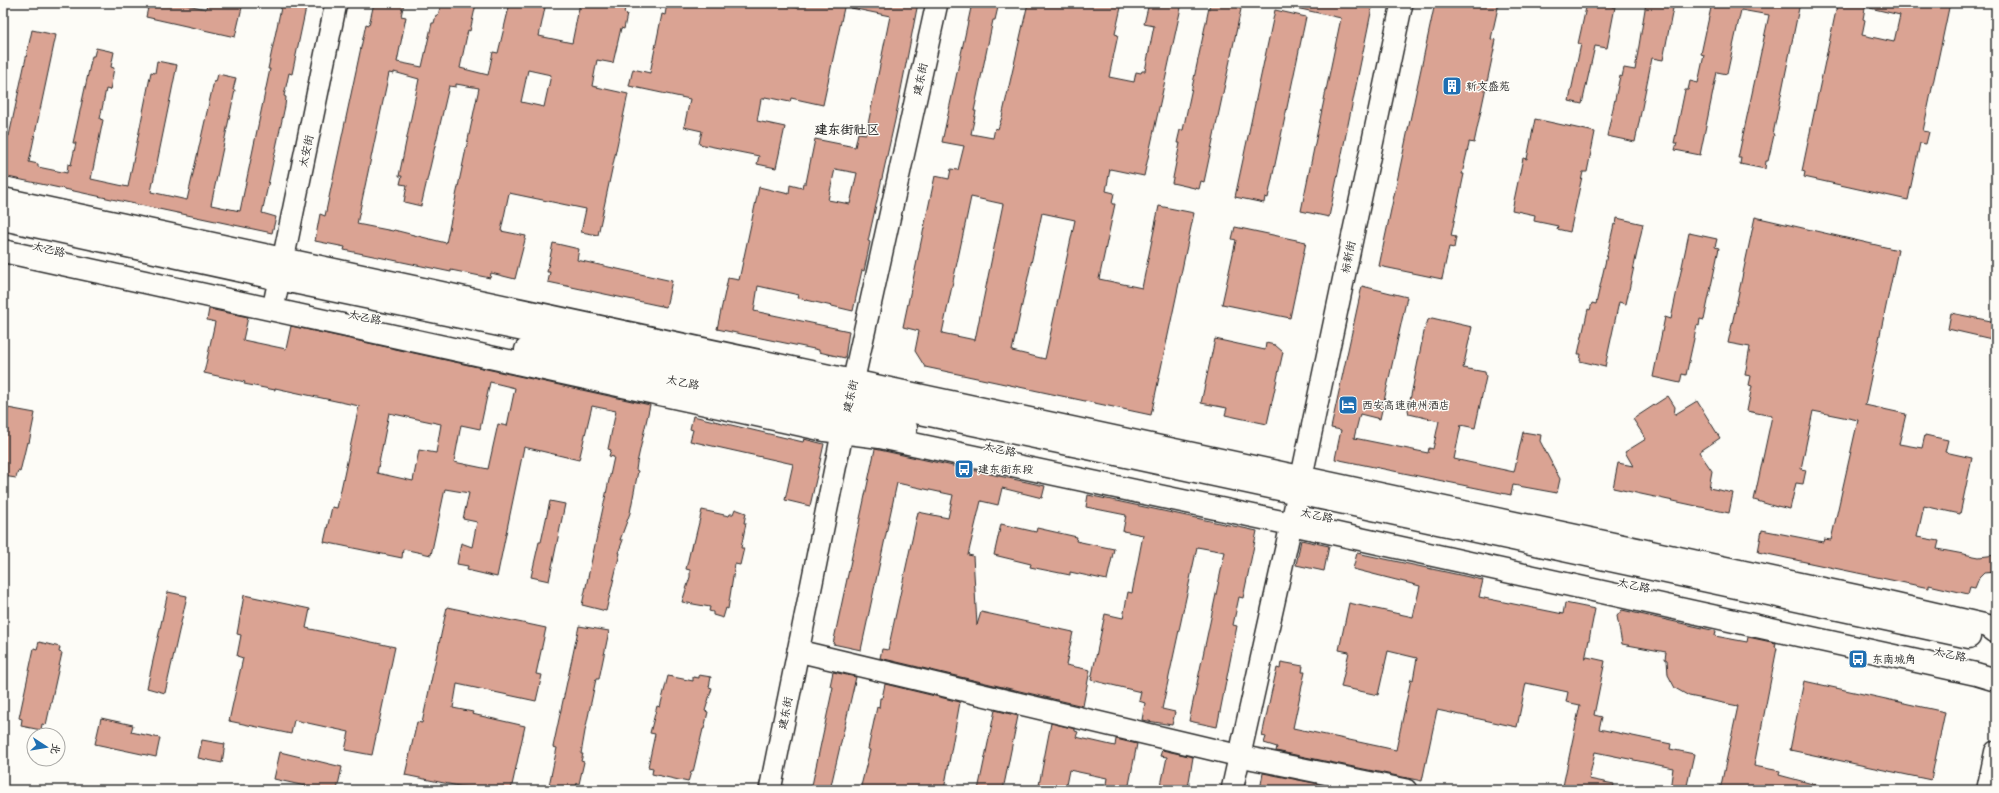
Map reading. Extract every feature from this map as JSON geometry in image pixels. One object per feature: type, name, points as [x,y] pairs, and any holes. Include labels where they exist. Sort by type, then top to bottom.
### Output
[{"type":"main road","points":[[3,199],[279,279],[848,407],[1297,501],[1879,601],[1988,626],[1996,632]]},
{"type":"main road","name":"太乙路","points":[[3,219],[279,279],[848,407],[1016,452],[1108,470],[1297,501],[1996,643]]},
{"type":"main road","name":"太乙路","points":[[3,238],[279,279]]},
{"type":"main road","points":[[3,251],[825,430],[848,407]]},
{"type":"main road","points":[[1297,501],[1996,680]]},
{"type":"main road","name":"太乙路","points":[[1297,501],[1996,664]]},
{"type":"main road","points":[[1988,790],[1996,752]]},
{"type":"street","name":"太安街","points":[[279,279],[336,3]]},
{"type":"street","name":"建东街","points":[[770,790],[848,407],[937,3]]},
{"type":"street","name":"标新街","points":[[1232,790],[1297,501],[1402,3]]},
{"type":"street","points":[[798,651],[1240,756],[1406,790]]},
{"type":"building","points":[[149,3],[178,3],[206,9],[207,3],[243,3],[235,37],[146,17]]},
{"type":"building","points":[[282,3],[307,3],[292,74],[289,73],[284,96],[286,97],[285,106],[262,213],[276,217],[272,233],[3,176],[3,135],[9,136],[32,30],[56,35],[29,162],[38,164],[38,167],[67,173],[68,164],[71,165],[76,143],[73,143],[92,56],[94,56],[96,48],[114,52],[111,67],[114,68],[110,90],[106,89],[100,119],[103,120],[91,179],[128,187],[151,72],[155,73],[157,61],[177,65],[151,192],[187,200],[214,81],[216,82],[218,74],[236,78],[233,90],[235,90],[211,205],[240,211],[270,69],[268,69]]},
{"type":"building","points":[[374,3],[404,3],[401,16],[406,17],[397,62],[422,67],[432,23],[434,23],[436,15],[438,16],[441,3],[476,4],[470,31],[468,30],[460,68],[488,75],[493,52],[498,53],[510,3],[546,3],[539,36],[572,43],[580,3],[626,3],[624,13],[627,14],[624,29],[621,28],[613,63],[597,60],[592,86],[628,94],[598,235],[581,232],[586,209],[509,193],[501,231],[526,236],[515,279],[491,273],[490,278],[451,270],[451,272],[344,250],[345,247],[315,241],[320,214],[325,216],[366,24],[369,25]],"holes":[[[528,70],[551,75],[544,107],[521,102]],[[394,72],[419,79],[399,176],[402,176],[400,184],[407,185],[404,202],[421,206],[449,86],[456,87],[456,84],[479,88],[446,243],[394,230],[357,224],[389,73],[394,74]]]},
{"type":"building","points":[[667,3],[773,3],[798,8],[800,3],[845,3],[823,105],[791,98],[790,102],[765,97],[764,99],[761,99],[757,121],[785,127],[776,168],[757,164],[759,156],[699,144],[702,131],[684,127],[690,99],[629,86],[633,69],[650,73],[662,14],[665,15]]},
{"type":"building","points":[[852,3],[918,3],[895,120],[868,241],[870,242],[864,271],[862,270],[853,311],[798,298],[799,295],[758,286],[754,311],[849,331],[845,358],[819,352],[819,350],[717,329],[728,278],[739,280],[759,187],[789,194],[790,185],[802,188],[803,183],[806,183],[815,139],[855,147],[858,133],[866,134],[890,16],[851,8]],"holes":[[[835,169],[857,173],[850,204],[828,200]]]},
{"type":"building","points":[[972,3],[999,3],[995,20],[993,20],[974,111],[976,111],[971,134],[993,138],[995,128],[998,129],[1002,117],[1028,3],[1122,3],[1115,34],[1118,35],[1109,77],[1134,82],[1136,72],[1141,73],[1142,71],[1145,71],[1154,26],[1144,24],[1149,3],[1182,3],[1144,176],[1110,169],[1106,191],[1114,193],[1112,204],[1115,204],[1099,279],[1142,288],[1159,206],[1194,213],[1151,415],[925,367],[915,351],[919,331],[903,327],[935,176],[949,179],[951,169],[958,170],[964,146],[942,142]],"holes":[[[971,197],[1003,204],[975,340],[942,333]],[[1042,213],[1075,220],[1045,359],[1012,351]]]},
{"type":"building","points":[[1210,3],[1239,3],[1238,8],[1241,9],[1204,182],[1201,181],[1199,189],[1172,183],[1180,143],[1177,143],[1180,130],[1183,130]]},
{"type":"building","points":[[1297,3],[1342,3],[1353,6],[1354,3],[1373,3],[1329,217],[1301,211],[1341,18],[1296,8]]},
{"type":"building","points":[[1435,3],[1499,3],[1491,39],[1496,40],[1474,143],[1469,142],[1462,174],[1464,174],[1451,236],[1456,237],[1454,248],[1449,247],[1442,279],[1379,266]]},
{"type":"building","points":[[1587,3],[1612,3],[1612,7],[1615,7],[1607,48],[1595,46],[1582,104],[1569,101],[1581,44],[1578,44]]},
{"type":"building","points":[[1646,3],[1674,3],[1663,60],[1652,58],[1635,142],[1607,136],[1620,76],[1622,77],[1624,68],[1635,70]]},
{"type":"building","points":[[1712,3],[1800,3],[1774,135],[1765,169],[1740,164],[1741,158],[1738,158],[1769,15],[1741,10],[1727,74],[1717,72],[1700,155],[1675,150],[1677,143],[1674,143],[1685,90],[1688,90],[1690,81],[1698,83],[1704,55],[1701,54]]},
{"type":"building","points":[[1841,3],[1866,3],[1862,35],[1894,42],[1900,15],[1870,8],[1871,3],[1950,3],[1923,131],[1929,132],[1926,144],[1920,143],[1908,200],[1804,177],[1805,172],[1802,171],[1817,99],[1837,6],[1840,6]]},
{"type":"building","points":[[1275,10],[1306,17],[1268,198],[1265,197],[1264,203],[1235,197]]},
{"type":"building","points":[[1535,119],[1595,132],[1587,172],[1583,172],[1570,232],[1557,229],[1558,226],[1534,221],[1535,215],[1512,210],[1523,158],[1527,159]]},
{"type":"building","points":[[1755,217],[1898,250],[1865,405],[1906,414],[1899,444],[1922,448],[1925,435],[1948,440],[1945,452],[1972,458],[1960,514],[1924,506],[1917,537],[1939,541],[1937,549],[1979,557],[1996,555],[1996,572],[1984,573],[1979,578],[1975,588],[1970,587],[1968,594],[1929,585],[1929,588],[1758,552],[1762,530],[1823,542],[1824,539],[1831,540],[1858,420],[1813,411],[1801,469],[1806,470],[1803,484],[1796,483],[1790,509],[1777,507],[1754,500],[1772,416],[1747,411],[1752,386],[1749,385],[1751,376],[1745,375],[1750,347],[1728,343]]},
{"type":"building","points":[[1617,218],[1643,224],[1626,304],[1619,302],[1605,367],[1580,361],[1581,354],[1578,354],[1588,309],[1590,310],[1592,303],[1596,304],[1614,224],[1616,225]]},
{"type":"building","points":[[1235,227],[1306,242],[1290,318],[1222,304],[1236,240],[1232,239]]},
{"type":"building","points":[[1689,233],[1717,239],[1715,247],[1719,248],[1704,320],[1700,319],[1699,326],[1697,325],[1686,375],[1682,374],[1680,383],[1653,377],[1665,317],[1671,319]]},
{"type":"building","points":[[553,243],[579,249],[577,260],[672,281],[666,307],[548,282],[550,272],[547,272]]},
{"type":"building","points":[[1362,286],[1407,297],[1380,419],[1360,414],[1354,438],[1428,453],[1429,448],[1433,449],[1439,421],[1409,414],[1408,410],[1424,332],[1428,320],[1432,318],[1472,327],[1463,368],[1485,372],[1486,377],[1475,428],[1461,425],[1454,459],[1514,472],[1523,432],[1541,435],[1540,441],[1560,479],[1557,493],[1513,485],[1511,495],[1335,459],[1341,430],[1331,428]]},
{"type":"building","points":[[209,309],[248,317],[243,340],[286,349],[291,326],[650,405],[637,463],[636,470],[638,471],[630,513],[620,540],[623,540],[618,553],[620,553],[606,611],[582,605],[614,457],[609,456],[611,450],[608,449],[616,411],[592,406],[579,460],[524,447],[497,577],[467,570],[468,566],[457,564],[461,543],[472,547],[477,522],[463,519],[469,493],[445,489],[431,555],[403,549],[402,558],[324,542],[332,507],[337,508],[359,406],[275,388],[275,390],[244,384],[245,382],[204,373],[215,322],[207,320]],"holes":[[[490,382],[515,388],[507,426],[498,424],[488,469],[454,462],[461,425],[480,429]],[[389,413],[441,424],[436,453],[419,450],[413,481],[377,473]]]},
{"type":"building","points":[[1951,313],[1996,322],[1996,340],[1948,329]]},
{"type":"building","points":[[1215,339],[1265,350],[1266,343],[1275,345],[1283,352],[1267,424],[1225,415],[1227,408],[1201,403]]},
{"type":"building","points":[[1668,396],[1675,407],[1674,415],[1697,401],[1720,438],[1699,452],[1712,471],[1709,488],[1733,493],[1729,513],[1613,488],[1618,463],[1633,466],[1625,452],[1646,439],[1633,419]]},
{"type":"building","points":[[8,408],[35,413],[29,443],[27,442],[20,472],[18,471],[16,478],[3,476],[3,414],[7,415]]},
{"type":"building","points":[[693,416],[803,442],[804,439],[824,444],[810,506],[785,500],[793,464],[690,441],[693,430],[690,429]]},
{"type":"building","points":[[875,449],[1045,486],[1042,498],[1002,488],[998,505],[981,501],[968,555],[973,556],[977,625],[981,612],[1073,632],[1066,665],[1090,670],[1083,706],[880,658],[882,649],[888,650],[918,512],[948,518],[953,495],[897,483],[861,650],[833,644]]},
{"type":"building","points":[[1088,495],[1257,531],[1243,598],[1239,597],[1233,625],[1237,626],[1217,727],[1189,721],[1225,552],[1197,547],[1162,709],[1175,712],[1172,725],[1142,720],[1145,703],[1139,701],[1141,692],[1091,680],[1105,614],[1123,618],[1128,592],[1132,593],[1143,535],[1123,531],[1126,515],[1086,507]]},
{"type":"building","points":[[550,501],[565,504],[549,581],[531,577],[539,542],[541,542]]},
{"type":"building","points":[[735,509],[746,513],[744,523],[746,523],[741,548],[744,548],[740,565],[735,564],[728,609],[726,608],[723,618],[713,615],[713,612],[709,611],[710,607],[682,602],[690,577],[690,570],[686,569],[702,510],[729,516],[730,514],[733,514]]},
{"type":"building","points":[[1001,524],[1036,532],[1037,528],[1077,537],[1076,541],[1114,549],[1107,580],[1070,572],[1070,575],[1030,567],[1031,564],[994,555]]},
{"type":"building","points":[[1301,540],[1329,546],[1324,571],[1296,565]]},
{"type":"building","points":[[1357,553],[1483,580],[1479,597],[1563,614],[1565,603],[1595,609],[1585,660],[1587,657],[1605,661],[1594,715],[1602,717],[1599,729],[1671,744],[1670,749],[1694,754],[1686,790],[1670,790],[1673,768],[1595,752],[1589,779],[1614,784],[1613,790],[1566,790],[1566,787],[1563,786],[1580,705],[1566,702],[1568,692],[1526,683],[1517,727],[1437,710],[1422,781],[1276,751],[1277,747],[1264,743],[1266,737],[1262,736],[1277,668],[1280,669],[1281,662],[1303,666],[1302,672],[1305,672],[1293,728],[1396,750],[1417,658],[1388,651],[1378,695],[1341,687],[1349,652],[1339,650],[1349,603],[1413,617],[1420,586],[1353,569]]},
{"type":"building","points":[[168,592],[187,596],[165,693],[147,688]]},
{"type":"building","points":[[244,595],[310,609],[306,628],[395,647],[372,755],[345,750],[349,732],[294,720],[291,734],[229,721],[243,658],[237,656],[241,635],[237,634]]},
{"type":"building","points":[[447,607],[546,628],[536,674],[542,675],[536,701],[457,684],[453,708],[473,712],[472,714],[525,726],[511,790],[478,790],[405,775],[417,722],[422,723]]},
{"type":"building","points":[[1622,610],[1716,631],[1715,636],[1747,642],[1748,637],[1776,643],[1775,647],[1777,648],[1754,766],[1780,771],[1779,775],[1820,786],[1820,790],[1720,790],[1738,706],[1689,696],[1675,688],[1668,675],[1667,660],[1665,659],[1666,652],[1622,644],[1617,616]]},
{"type":"building","points":[[579,626],[609,631],[599,679],[596,679],[585,731],[581,754],[583,754],[581,761],[584,762],[579,784],[577,783],[575,790],[548,790],[557,748],[553,747]]},
{"type":"building","points":[[39,642],[60,647],[59,652],[62,653],[46,725],[42,724],[42,727],[26,727],[21,726],[22,719],[19,718],[34,648],[37,649]]},
{"type":"building","points":[[833,672],[856,677],[830,790],[811,790],[833,687],[830,686]]},
{"type":"building","points":[[699,675],[711,677],[709,687],[712,688],[705,711],[708,712],[693,772],[691,772],[688,782],[652,774],[653,768],[648,767],[655,734],[650,733],[657,706],[660,707],[668,676],[693,681],[693,677],[699,678]]},
{"type":"building","points":[[1804,681],[1945,712],[1931,780],[1790,750]]},
{"type":"building","points":[[885,684],[960,702],[944,790],[860,790],[870,750],[868,749],[877,707],[879,708],[880,698],[882,698]]},
{"type":"building","points":[[995,710],[1018,716],[1003,790],[978,790]]},
{"type":"building","points":[[101,718],[133,725],[131,732],[160,738],[156,757],[95,744]]},
{"type":"building","points":[[1051,723],[1075,729],[1075,731],[1078,732],[1076,737],[1115,746],[1116,739],[1137,744],[1128,790],[1105,790],[1107,778],[1069,770],[1065,790],[1040,790],[1041,785],[1039,785]]},
{"type":"building","points":[[202,740],[225,744],[222,763],[198,758]]},
{"type":"building","points":[[1162,750],[1193,757],[1188,788],[1185,788],[1184,790],[1160,790],[1167,757],[1160,756]]},
{"type":"building","points":[[280,752],[342,767],[337,790],[323,790],[274,779]]},
{"type":"building","points":[[1263,773],[1334,787],[1333,790],[1260,790]]},
{"type":"place","name":"新文盛苑","points":[[1452,86]]},
{"type":"place","name":"西安高速神州酒店","points":[[1348,405]]},
{"type":"place","name":"建东街东段","points":[[964,469]]},
{"type":"place","name":"东南城角","points":[[1858,659]]},
{"type":"district","name":"建东街社区","points":[[847,129]]}]
